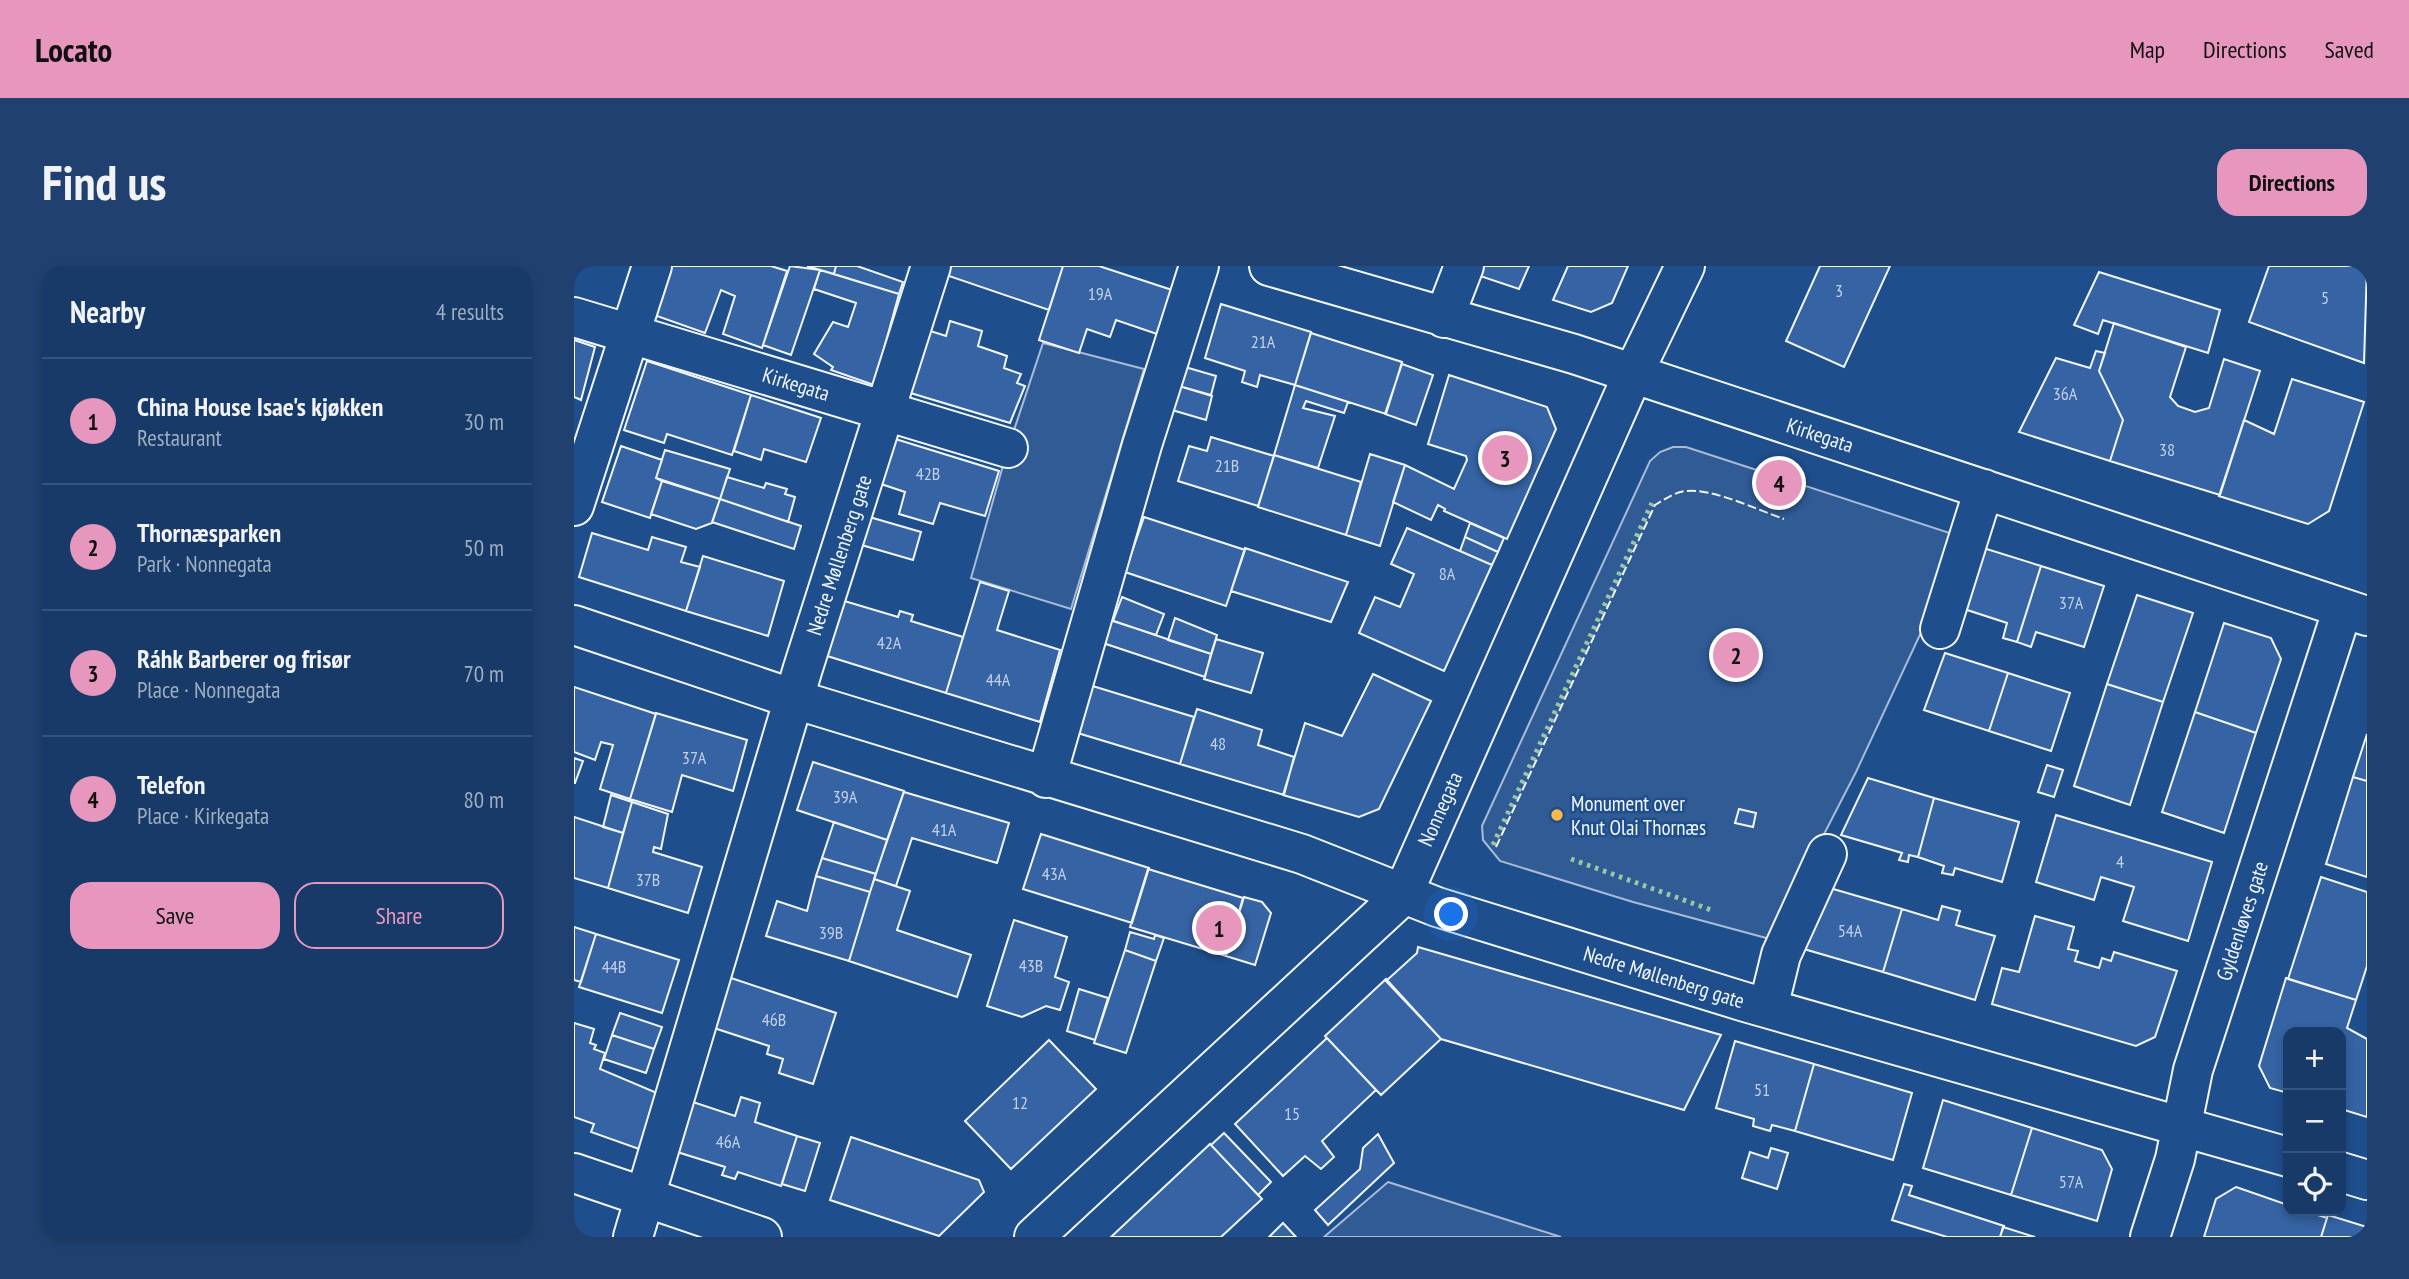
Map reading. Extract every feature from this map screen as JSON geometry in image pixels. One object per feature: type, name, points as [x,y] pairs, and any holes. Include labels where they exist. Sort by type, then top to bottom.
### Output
[{"type":"street","points":[[574,506],[652,266]]},
{"type":"street","points":[[885,411],[931,266]]},
{"type":"street","points":[[1046,778],[1128,491],[1199,266]]},
{"type":"street","name":"Kirkegata","points":[[1269,266],[1633,374],[2355,612]]},
{"type":"street","points":[[1444,318],[1464,266]]},
{"type":"street","name":"Nonnegata","points":[[1034,1237],[1402,896],[1633,374],[1685,266]]},
{"type":"street","name":"Kirkegata","points":[[574,317],[1008,448]]},
{"type":"street","name":"Nedre Møllenberg gate","points":[[633,1237],[794,699],[885,411]]},
{"type":"street","points":[[1940,629],[1984,489]]},
{"type":"street","name":"Gyldenløves gate","points":[[2150,1237],[2175,1160],[2193,1070],[2355,612]]},
{"type":"street","name":"Nedre Møllenberg gate","points":[[574,625],[794,699],[1301,854],[1402,896],[1768,1008],[2283,1155]]},
{"type":"street","points":[[1768,1008],[1781,956],[1827,854]]},
{"type":"street","points":[[574,1173],[646,1200],[762,1237]]},
{"type":"street","points":[[2346,1174],[2367,1180]]},
{"type":"shaded area","points":[[1043,343],[1144,369],[1071,609],[971,578],[1008,448]]},
{"type":"shaded area","points":[[1673,447],[1686,447],[1965,538],[1856,772],[1770,939],[1633,902],[1500,861],[1483,840],[1482,826],[1650,461],[1660,452]]},
{"type":"shaded area","points":[[1388,1182],[1561,1237],[1324,1237]]},
{"type":"building","points":[[671,266],[771,266],[787,271],[762,348],[723,334],[735,296],[721,290],[705,333],[654,315]]},
{"type":"building","points":[[790,266],[820,270],[791,355],[763,345]]},
{"type":"building","points":[[807,266],[836,266],[834,274]]},
{"type":"building","points":[[836,266],[857,266],[903,282],[899,294],[834,274]]},
{"type":"building","points":[[946,266],[1063,266],[1049,310],[943,274]]},
{"type":"building","points":[[1063,266],[1099,266],[1172,290],[1157,334],[1116,320],[1110,337],[1087,329],[1079,353],[1039,340]]},
{"type":"building","points":[[1484,266],[1529,266],[1519,289],[1480,276]]},
{"type":"building","points":[[1568,266],[1628,266],[1612,303],[1591,312],[1553,300]]},
{"type":"building","points":[[1820,266],[1890,266],[1844,367],[1786,341]]},
{"type":"building","points":[[2269,266],[2367,266],[2364,363],[2249,322]]},
{"type":"building","points":[[820,270],[899,294],[874,385],[831,370],[833,367],[814,354],[833,322],[848,327],[856,303],[814,289]]},
{"type":"building","points":[[2099,272],[2220,310],[2208,353],[2103,320],[2098,334],[2074,325]]},
{"type":"building","points":[[1221,304],[1311,332],[1295,385],[1260,375],[1257,387],[1242,382],[1245,371],[1205,358]]},
{"type":"building","points":[[950,321],[982,331],[978,346],[1007,356],[1004,368],[1021,374],[1017,383],[1025,386],[1010,423],[904,391],[924,329],[946,336]]},
{"type":"building","points":[[2114,323],[2186,347],[2170,397],[2178,406],[2195,412],[2209,408],[2224,359],[2260,371],[2220,495],[2110,461],[2123,420],[2099,371]]},
{"type":"building","points":[[1311,333],[1402,362],[1386,414],[1295,385]]},
{"type":"building","points":[[574,340],[595,347],[581,400],[574,397]]},
{"type":"building","points":[[2096,351],[2105,353],[2099,371],[2123,420],[2110,461],[2019,432],[2056,358],[2090,368]]},
{"type":"building","points":[[647,361],[751,395],[732,455],[667,434],[664,443],[624,430]]},
{"type":"building","points":[[1402,364],[1433,375],[1416,425],[1385,414]]},
{"type":"building","points":[[1185,367],[1216,376],[1211,395],[1179,386]]},
{"type":"building","points":[[1449,375],[1547,407],[1556,429],[1507,539],[1444,511],[1445,509],[1438,505],[1431,520],[1393,502],[1405,465],[1454,489],[1467,460],[1466,456],[1428,444]]},
{"type":"building","points":[[2292,379],[2364,402],[2329,511],[2308,524],[2219,496],[2244,420],[2274,434]]},
{"type":"building","points":[[1295,385],[1348,402],[1344,413],[1306,401],[1303,408],[1335,416],[1318,468],[1274,455]]},
{"type":"building","points":[[1179,386],[1212,396],[1206,420],[1172,410]]},
{"type":"building","points":[[751,395],[821,418],[806,462],[764,449],[761,460],[734,451]]},
{"type":"building","points":[[889,437],[999,471],[985,516],[940,503],[933,524],[899,514],[905,492],[875,482]]},
{"type":"building","points":[[1211,437],[1274,456],[1258,506],[1178,481],[1189,446],[1207,451]]},
{"type":"building","points":[[621,446],[662,460],[656,478],[662,481],[650,518],[602,502]]},
{"type":"building","points":[[665,450],[730,469],[720,499],[656,478]]},
{"type":"building","points":[[1370,454],[1405,465],[1380,546],[1346,535]]},
{"type":"building","points":[[1274,455],[1361,482],[1346,535],[1258,507]]},
{"type":"building","points":[[727,477],[764,488],[766,483],[787,489],[785,494],[795,497],[788,522],[720,499]]},
{"type":"building","points":[[662,481],[720,499],[712,523],[696,529],[651,514]]},
{"type":"building","points":[[720,499],[801,526],[794,549],[712,522]]},
{"type":"building","points":[[866,516],[921,532],[913,560],[858,544]]},
{"type":"building","points":[[1144,517],[1245,550],[1226,606],[1125,572]]},
{"type":"building","points":[[1470,523],[1504,538],[1498,552],[1465,537]]},
{"type":"building","points":[[1407,528],[1492,565],[1444,671],[1359,633],[1375,597],[1400,607],[1414,574],[1391,564]]},
{"type":"building","points":[[592,533],[648,550],[652,537],[686,547],[681,562],[700,567],[686,611],[579,577]]},
{"type":"building","points":[[1465,537],[1498,552],[1492,565],[1460,551]]},
{"type":"building","points":[[1977,546],[2041,566],[2017,642],[2003,638],[2007,623],[1958,607]]},
{"type":"building","points":[[1245,548],[1348,582],[1331,622],[1231,591]]},
{"type":"building","points":[[703,556],[784,581],[768,636],[686,611]]},
{"type":"building","points":[[2041,566],[2104,586],[2084,647],[2036,632],[2031,647],[2017,642]]},
{"type":"building","points":[[980,582],[1009,591],[997,630],[1060,650],[1040,722],[946,693]]},
{"type":"building","points":[[2137,595],[2193,613],[2163,702],[2107,684]]},
{"type":"building","points":[[1122,597],[1164,614],[1156,635],[1113,621]]},
{"type":"building","points":[[841,600],[898,617],[900,611],[913,615],[911,621],[963,637],[946,693],[824,655]]},
{"type":"building","points":[[1175,618],[1217,635],[1211,654],[1168,640]]},
{"type":"building","points":[[1108,619],[1211,654],[1205,677],[1100,642]]},
{"type":"building","points":[[2224,623],[2271,638],[2281,659],[2256,733],[2195,712]]},
{"type":"building","points":[[1216,639],[1263,653],[1251,693],[1204,679]]},
{"type":"building","points":[[1945,653],[2008,673],[1989,731],[1924,710]]},
{"type":"building","points":[[2008,673],[2070,693],[2051,751],[1989,731]]},
{"type":"building","points":[[1373,674],[1431,701],[1379,809],[1359,817],[1283,795],[1305,723],[1342,736]]},
{"type":"building","points":[[1086,684],[1194,717],[1180,764],[1071,731]]},
{"type":"building","points":[[2107,684],[2163,702],[2130,805],[2074,786]]},
{"type":"building","points":[[574,687],[656,714],[630,799],[600,789],[613,745],[601,742],[595,760],[574,752]]},
{"type":"building","points":[[1197,709],[1262,730],[1258,745],[1294,757],[1284,795],[1180,764]]},
{"type":"building","points":[[2195,712],[2256,733],[2224,833],[2162,812]]},
{"type":"building","points":[[656,713],[747,740],[733,791],[682,775],[672,812],[630,799]]},
{"type":"building","points":[[2367,734],[2367,781],[2353,777]]},
{"type":"building","points":[[574,758],[583,761],[575,783],[574,783]]},
{"type":"building","points":[[813,762],[904,791],[887,840],[797,810]]},
{"type":"building","points":[[2047,765],[2063,770],[2054,797],[2038,792]]},
{"type":"building","points":[[2353,777],[2367,781],[2367,877],[2326,864]]},
{"type":"building","points":[[1868,778],[1934,798],[1918,857],[1909,855],[1908,862],[1899,860],[1902,853],[1841,835]]},
{"type":"building","points":[[904,792],[1009,823],[997,863],[912,838],[896,886],[874,879]]},
{"type":"building","points":[[611,795],[632,802],[623,833],[603,827]]},
{"type":"building","points":[[1934,798],[2019,822],[2002,882],[1955,868],[1953,875],[1942,873],[1944,866],[1918,857]]},
{"type":"building","points":[[632,802],[668,814],[661,849],[654,847],[653,852],[702,867],[688,913],[608,888]]},
{"type":"building","points":[[1739,809],[1756,813],[1753,827],[1735,823]]},
{"type":"building","points":[[2056,815],[2212,862],[2188,941],[2123,921],[2134,887],[2101,877],[2094,900],[2036,882]]},
{"type":"building","points":[[574,817],[623,833],[608,888],[574,878]]},
{"type":"building","points":[[834,822],[887,840],[876,874],[822,858]]},
{"type":"building","points":[[1041,834],[1149,868],[1132,923],[1023,889]]},
{"type":"building","points":[[822,858],[876,874],[870,892],[816,876]]},
{"type":"building","points":[[1148,869],[1243,898],[1226,956],[1130,927]]},
{"type":"building","points":[[816,876],[870,892],[849,961],[766,936],[777,901],[807,911]]},
{"type":"building","points":[[2321,877],[2367,892],[2367,966],[2356,1000],[2288,979]]},
{"type":"building","points":[[874,879],[910,891],[897,930],[971,955],[957,997],[849,961]]},
{"type":"building","points":[[1816,884],[1902,909],[1883,972],[1797,947]]},
{"type":"building","points":[[1244,897],[1262,902],[1271,913],[1255,965],[1226,956]]},
{"type":"building","points":[[1942,906],[1960,911],[1956,925],[1995,936],[1975,1000],[1883,972],[1902,909],[1938,920]]},
{"type":"building","points":[[2035,916],[2074,927],[2068,949],[2078,951],[2075,961],[2099,968],[2102,958],[2111,961],[2114,952],[2177,971],[2155,1037],[2136,1046],[1992,1004],[2002,968],[2019,972]]},
{"type":"building","points":[[1014,920],[1067,937],[1055,977],[1069,982],[1060,1010],[1046,1006],[1022,1017],[987,1006]]},
{"type":"building","points":[[574,927],[596,934],[581,982],[574,980]]},
{"type":"building","points":[[1130,932],[1154,939],[1155,935],[1164,938],[1156,961],[1125,950]]},
{"type":"building","points":[[596,934],[679,960],[662,1013],[579,987]]},
{"type":"building","points":[[1418,947],[1721,1035],[1684,1110],[1441,1039],[1386,981],[1417,953]]},
{"type":"building","points":[[1125,950],[1156,961],[1126,1053],[1094,1043]]},
{"type":"building","points":[[728,977],[836,1013],[813,1084],[779,1073],[783,1059],[767,1054],[769,1046],[711,1027]]},
{"type":"building","points":[[2286,978],[2356,1000],[2347,1028],[2367,1039],[2367,1117],[2346,1111],[2346,1027],[2283,1027],[2283,1092],[2270,1088],[2259,1066]]},
{"type":"building","points":[[1386,979],[1441,1039],[1381,1095],[1325,1036]]},
{"type":"building","points":[[1079,989],[1108,998],[1095,1040],[1067,1031]]},
{"type":"building","points":[[620,1013],[662,1027],[654,1049],[612,1035]]},
{"type":"building","points":[[574,1023],[594,1029],[590,1043],[596,1045],[594,1049],[605,1053],[600,1069],[657,1093],[639,1149],[591,1132],[594,1124],[574,1117]]},
{"type":"building","points":[[612,1035],[654,1049],[646,1073],[604,1059]]},
{"type":"building","points":[[1327,1038],[1376,1090],[1322,1141],[1334,1157],[1321,1169],[1305,1156],[1283,1176],[1235,1124]]},
{"type":"building","points":[[1049,1040],[1096,1089],[1011,1169],[965,1121]]},
{"type":"building","points":[[1735,1041],[1814,1064],[1795,1131],[1772,1125],[1770,1131],[1753,1126],[1754,1119],[1716,1108]]},
{"type":"building","points":[[1814,1064],[1912,1093],[1893,1160],[1795,1131]]},
{"type":"building","points":[[741,1097],[760,1103],[755,1122],[797,1136],[781,1186],[738,1172],[735,1179],[722,1175],[725,1167],[674,1151],[690,1101],[735,1116]]},
{"type":"building","points":[[1943,1100],[2032,1128],[2011,1195],[1923,1168]]},
{"type":"building","points":[[2032,1128],[2102,1150],[2112,1169],[2097,1221],[2011,1195]]},
{"type":"building","points":[[1224,1133],[1271,1182],[1258,1195],[1211,1145]]},
{"type":"building","points":[[1378,1134],[1394,1163],[1328,1225],[1315,1210],[1360,1169],[1363,1148]]},
{"type":"building","points":[[797,1136],[820,1143],[805,1191],[782,1184]]},
{"type":"building","points":[[851,1137],[979,1180],[984,1192],[939,1236],[830,1200]]},
{"type":"building","points":[[1210,1144],[1262,1199],[1221,1237],[1111,1237]]},
{"type":"building","points":[[1771,1148],[1788,1153],[1777,1189],[1742,1178],[1750,1152],[1768,1158]]},
{"type":"building","points":[[1904,1184],[1912,1186],[1909,1195],[2004,1226],[2000,1237],[1947,1237],[1892,1220]]},
{"type":"building","points":[[2236,1187],[2283,1203],[2283,1216],[2327,1218],[2321,1237],[2204,1237],[2216,1199]]},
{"type":"building","points":[[2328,1216],[2367,1227],[2367,1237],[2321,1237]]},
{"type":"building","points":[[1283,1223],[1296,1237],[1269,1237]]},
{"type":"building","points":[[2003,1227],[2035,1237],[2000,1237]]},
{"type":"hedge","points":[[1493,845],[1652,503]]},
{"type":"hedge","points":[[1571,859],[1714,911]]},
{"type":"fence","points":[[1496,847],[1655,505],[1678,493],[1697,491],[1722,496],[1784,519]]},
{"type":"place","name":"Ráhk Barberer og frisør","points":[[1505,458]]},
{"type":"place","name":"Telefon","points":[[1779,483]]},
{"type":"place","name":"Thornæsparken","points":[[1736,655]]},
{"type":"place","name":"Monument over Knut Olai Thornæs","points":[[1557,815]]},
{"type":"place","name":"China House Isae's kjøkken","points":[[1219,928]]}]
